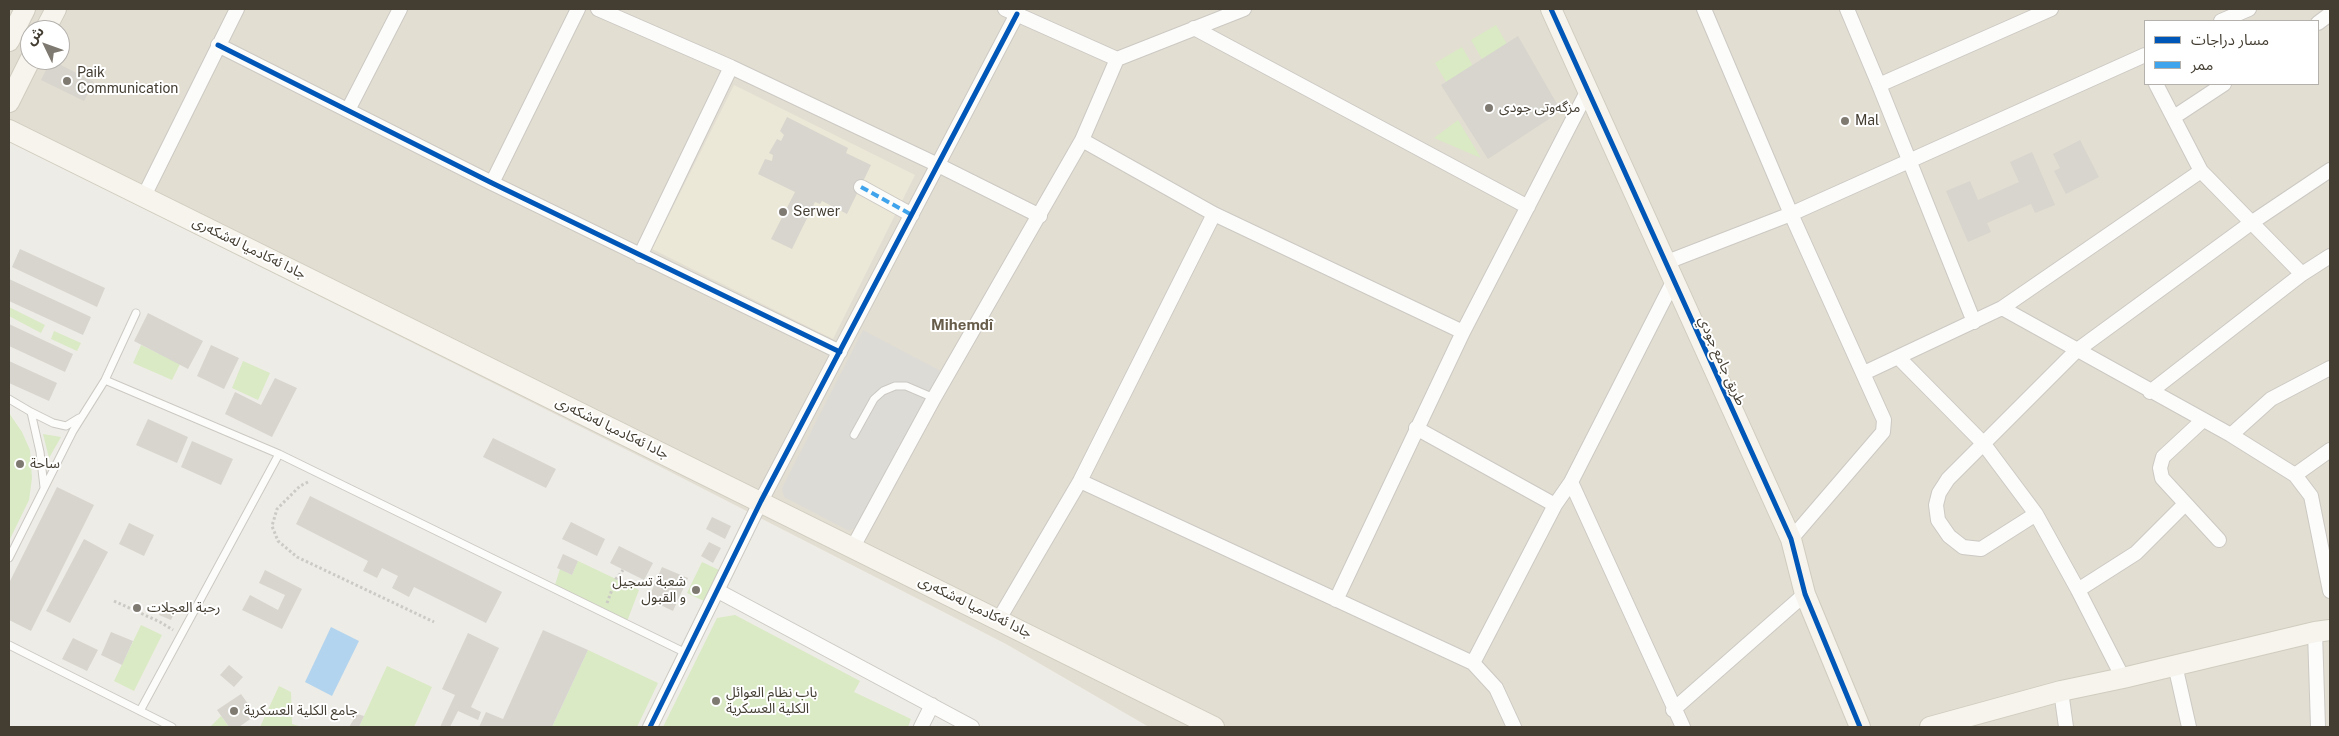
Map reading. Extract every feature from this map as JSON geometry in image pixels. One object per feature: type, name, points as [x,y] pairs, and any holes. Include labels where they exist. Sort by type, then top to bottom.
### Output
[{"type":"main road","points":[[9,41],[25,9]]},
{"type":"main road","name":"طريق جامع جودي","points":[[1551,9],[1791,539],[1805,594],[1860,727]]},
{"type":"main road","points":[[9,102],[25,70]]},
{"type":"main road","name":"جادا ئه‌كادميا له‌شكه‌رى","points":[[9,130],[1214,727]]},
{"type":"main road","points":[[1930,727],[2062,691],[2322,631]]},
{"type":"street","points":[[144,196],[237,9]]},
{"type":"street","points":[[348,110],[400,9]]},
{"type":"street","points":[[492,183],[578,9]]},
{"type":"street","points":[[598,9],[731,67],[938,165],[1040,216]]},
{"type":"street","points":[[853,547],[934,398],[1082,140],[1117,59],[1244,9]]},
{"type":"street","points":[[1704,9],[1791,214],[1884,420],[1883,432],[1791,539]]},
{"type":"street","points":[[1846,9],[1880,85],[1974,322]]},
{"type":"street","points":[[1880,85],[2051,9]]},
{"type":"street","points":[[2224,20],[2250,9]]},
{"type":"street","points":[[650,727],[718,591],[760,501],[938,165],[1011,12],[1117,59]]},
{"type":"street","points":[[2319,22],[2330,14]]},
{"type":"street","points":[[1194,28],[1528,207]]},
{"type":"street","points":[[218,45],[492,183],[840,352]]},
{"type":"street","points":[[1473,663],[1555,505],[1571,482],[1670,271],[1910,160],[2144,59]]},
{"type":"street","points":[[640,256],[731,67]]},
{"type":"street","points":[[2157,85],[2201,171],[2302,274]]},
{"type":"street","points":[[2174,117],[2222,85]]},
{"type":"street","points":[[1336,600],[1463,332],[1587,92]]},
{"type":"street","points":[[1082,140],[1214,214],[1463,332]]},
{"type":"street","points":[[2036,514],[1980,549],[1963,547],[1949,536],[1938,520],[1936,505],[1948,479],[2076,351],[2251,223],[2330,170]]},
{"type":"street","points":[[1864,373],[2002,308],[2201,171]]},
{"type":"street","points":[[861,187],[912,214]]},
{"type":"street","points":[[999,619],[1080,481],[1214,214]]},
{"type":"street","points":[[2150,392],[2302,274],[2330,256]]},
{"type":"street","points":[[2002,308],[2076,351],[2231,435],[2295,475],[2311,496],[2330,591]]},
{"type":"street","points":[[1898,357],[1983,443],[2036,514],[2123,678]]},
{"type":"street","points":[[2231,435],[2271,399],[2330,368]]},
{"type":"street","points":[[2203,420],[2163,457],[2160,468],[2162,478],[2219,540]]},
{"type":"street","points":[[1416,428],[1555,505]]},
{"type":"street","points":[[2295,475],[2328,455]]},
{"type":"street","points":[[1080,481],[1473,663],[1496,688],[1514,727]]},
{"type":"street","points":[[1571,482],[1682,727]]},
{"type":"street","points":[[2078,590],[2136,553],[2185,504]]},
{"type":"street","points":[[718,591],[972,727]]},
{"type":"street","points":[[1673,710],[1805,594]]},
{"type":"street","points":[[2318,727],[2322,631]]},
{"type":"street","points":[[2175,666],[2190,727]]},
{"type":"street","points":[[2062,691],[2066,727]]},
{"type":"street","points":[[922,727],[932,705]]},
{"type":"lane","points":[[9,558],[44,487],[82,417],[105,380],[136,313]]},
{"type":"lane","points":[[105,380],[279,454],[686,653]]},
{"type":"lane","points":[[854,435],[874,399],[883,391],[895,386],[906,386],[934,398]]},
{"type":"lane","points":[[9,400],[53,423],[66,426],[82,417]]},
{"type":"lane","points":[[31,412],[40,452],[44,487]]},
{"type":"lane","points":[[140,711],[279,454]]},
{"type":"lane","points":[[9,645],[172,727]]},
{"type":"path","points":[[323,476],[300,486],[277,509],[272,526],[278,541],[297,557],[434,622]]},
{"type":"path","points":[[603,612],[616,580],[623,570]]},
{"type":"path","points":[[114,601],[160,622],[174,632],[173,650]]},
{"type":"shaded area","points":[[9,9],[2330,9],[2330,727],[1149,727],[1006,644],[655,464],[9,141]]},
{"type":"shaded area","name":"Serwer","points":[[734,85],[915,175],[833,339],[652,249]]},
{"type":"shaded area","points":[[863,330],[943,372],[858,526],[849,531],[784,497],[782,488]]},
{"type":"green space","points":[[1496,25],[1507,44],[1482,59],[1471,40]]},
{"type":"green space","points":[[1462,47],[1473,66],[1446,82],[1435,63]]},
{"type":"green space","points":[[1458,120],[1481,158],[1434,138]]},
{"type":"green space","points":[[9,307],[45,325],[41,333],[9,316]]},
{"type":"green space","points":[[54,331],[81,343],[77,351],[51,339]]},
{"type":"green space","points":[[141,345],[180,364],[172,380],[133,363]]},
{"type":"green space","points":[[243,361],[270,373],[258,400],[232,388]]},
{"type":"green space","name":"ساحة","points":[[9,413],[22,432],[30,450],[32,478],[29,500],[9,541]]},
{"type":"green space","points":[[43,434],[61,437],[49,458]]},
{"type":"green space","points":[[578,561],[639,590],[626,624],[554,588],[560,569],[572,575]]},
{"type":"green space","points":[[702,562],[719,570],[704,601],[687,593]]},
{"type":"green space","points":[[735,615],[860,681],[854,692],[911,719],[908,727],[663,727],[717,618]]},
{"type":"green space","points":[[141,625],[162,635],[134,691],[114,681]]},
{"type":"green space","points":[[588,650],[658,683],[637,727],[552,727]]},
{"type":"green space","points":[[387,666],[432,687],[414,727],[359,727]]},
{"type":"green space","points":[[279,686],[291,692],[292,724],[302,727],[260,727]]},
{"type":"green space","points":[[221,716],[229,727],[210,727]]},
{"type":"water","points":[[331,627],[359,641],[332,696],[305,682]]},
{"type":"building","points":[[1518,36],[1557,104],[1552,117],[1488,159],[1441,85]]},
{"type":"building","name":"Paik Communication","points":[[46,70],[70,70],[94,82],[84,101],[41,80]]},
{"type":"building","points":[[787,117],[848,148],[846,153],[871,165],[847,214],[822,201],[820,204],[815,202],[792,249],[771,239],[795,192],[758,174],[765,159],[772,161],[773,155],[769,153],[777,139],[781,141],[784,135],[780,131]]},
{"type":"building","points":[[2080,140],[2099,177],[2066,194],[2054,171],[2060,168],[2053,154]]},
{"type":"building","points":[[2032,152],[2055,205],[2035,213],[2031,204],[1987,223],[1991,232],[1968,242],[1946,191],[1970,181],[1978,200],[2019,182],[2010,162]]},
{"type":"building","points":[[20,249],[105,288],[97,307],[12,267]]},
{"type":"building","points":[[9,279],[91,317],[83,335],[9,301]]},
{"type":"building","points":[[148,313],[203,341],[188,369],[134,341]]},
{"type":"building","points":[[9,324],[73,354],[65,372],[9,346]]},
{"type":"building","points":[[211,345],[239,358],[224,389],[197,376]]},
{"type":"building","points":[[9,361],[57,383],[49,401],[9,383]]},
{"type":"building","points":[[275,378],[297,388],[272,437],[225,414],[235,392],[261,405]]},
{"type":"building","points":[[148,419],[188,437],[177,463],[136,445]]},
{"type":"building","points":[[493,438],[556,469],[546,488],[483,457]]},
{"type":"building","points":[[192,441],[233,459],[221,485],[181,467]]},
{"type":"building","points":[[57,487],[94,505],[31,631],[9,620],[9,583]]},
{"type":"building","points":[[310,496],[502,592],[486,623],[414,587],[409,597],[392,588],[398,576],[382,568],[377,578],[363,571],[368,561],[296,524]]},
{"type":"building","points":[[712,517],[731,526],[725,539],[706,529]]},
{"type":"building","points":[[571,522],[605,539],[597,556],[562,539]]},
{"type":"building","points":[[129,523],[154,535],[144,556],[119,544]]},
{"type":"building","points":[[84,539],[108,552],[70,623],[46,611]]},
{"type":"building","points":[[709,542],[721,548],[713,563],[701,556]]},
{"type":"building","points":[[619,546],[653,563],[644,580],[610,563]]},
{"type":"building","points":[[563,554],[578,561],[572,575],[557,568]]},
{"type":"building","points":[[662,567],[688,578],[673,611],[648,599]]},
{"type":"building","points":[[265,570],[302,589],[282,629],[242,610],[250,595],[278,610],[285,595],[259,583]]},
{"type":"building","points":[[164,603],[176,609],[171,620],[159,615]]},
{"type":"building","points":[[543,630],[588,650],[552,727],[479,727],[486,712],[503,719]]},
{"type":"building","points":[[111,632],[133,641],[122,665],[101,655]]},
{"type":"building","points":[[468,633],[499,648],[471,707],[481,712],[478,720],[458,711],[450,727],[440,727],[455,695],[442,689]]},
{"type":"building","points":[[73,638],[98,650],[87,671],[62,659]]},
{"type":"building","points":[[229,665],[243,677],[234,687],[220,675]]},
{"type":"building","points":[[241,694],[256,715],[239,727],[229,727],[217,710]]},
{"type":"building","points":[[357,714],[364,716],[359,727],[349,727]]},
{"type":"marked path","points":[[861,187],[912,215]]},
{"type":"cycle path","points":[[1551,9],[1791,539],[1805,594],[1860,727]]},
{"type":"cycle path","points":[[650,727],[761,501],[1017,14]]},
{"type":"cycle path","points":[[218,45],[492,183],[840,352]]},
{"type":"place","name":"Paik Communication","points":[[67,81]]},
{"type":"place","name":"مزگەوتی جودی","points":[[1489,108]]},
{"type":"place","name":"Mal","points":[[1845,121]]},
{"type":"place","name":"Serwer","points":[[783,212]]},
{"type":"place","name":"ساحة","points":[[20,464]]},
{"type":"place","name":"شعبة تسجيل و القبول","points":[[696,590]]},
{"type":"place","name":"رحبة العجلات","points":[[137,608]]},
{"type":"place","name":"باب نظام العوائل الكلية العسكرية","points":[[716,701]]},
{"type":"place","name":"جامع الكلية العسكرية","points":[[234,711]]},
{"type":"district","name":"Mihemdî","points":[[962,325]]}]
